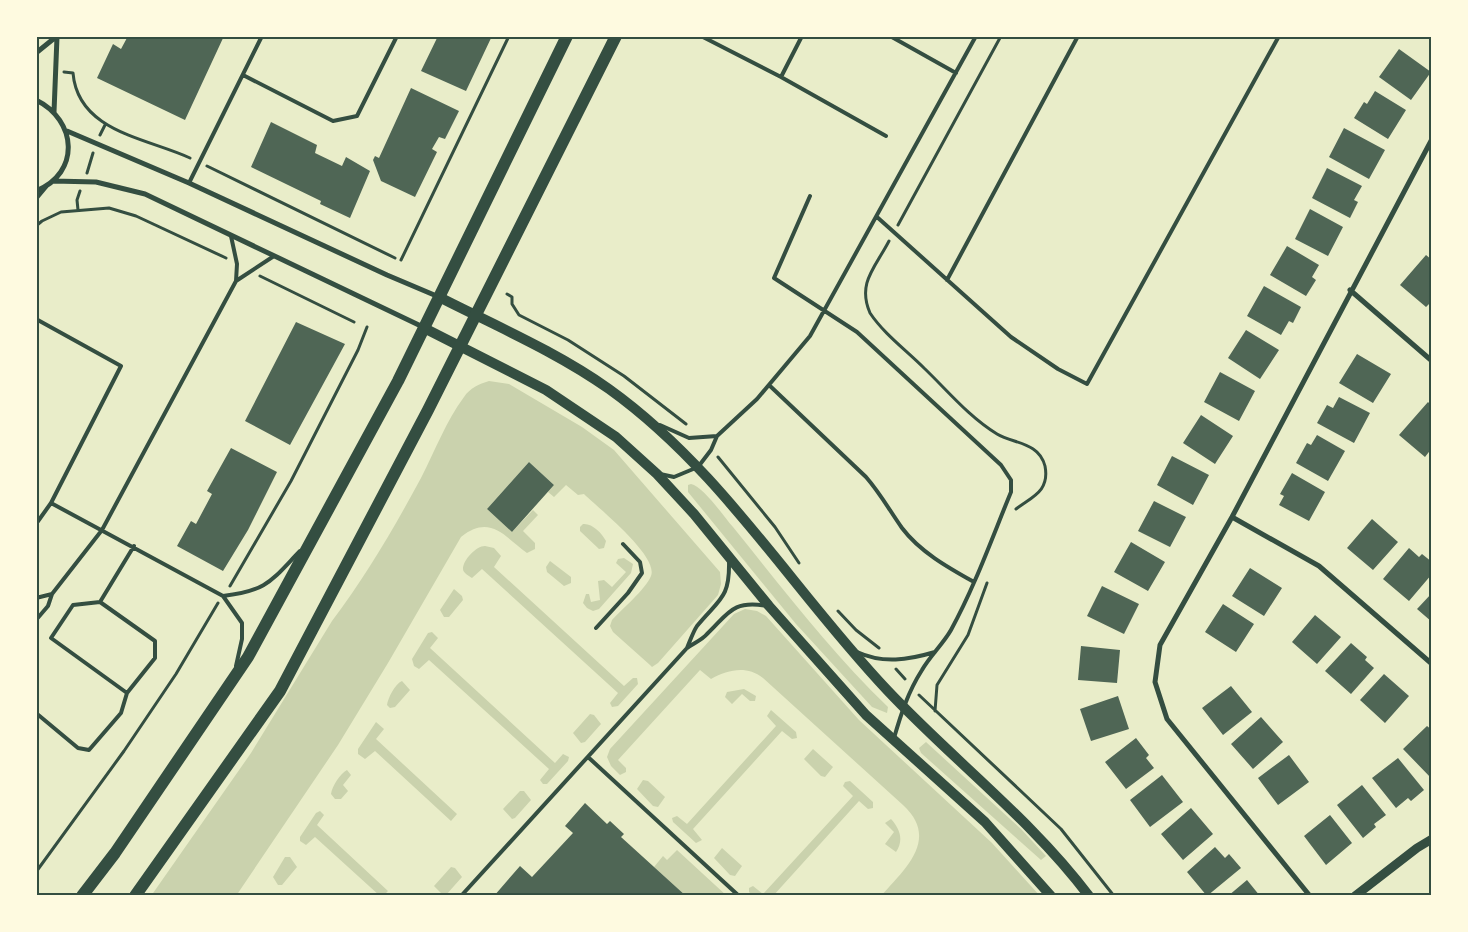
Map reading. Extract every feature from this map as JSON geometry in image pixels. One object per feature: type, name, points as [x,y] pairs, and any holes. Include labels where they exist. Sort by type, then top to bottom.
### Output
[{"type":"highway","points":[[82,896],[115,853],[248,657],[398,381],[567,36]]},
{"type":"highway","points":[[136,896],[280,691],[460,345],[616,36]]},
{"type":"main road","points":[[439,297],[578,370],[609,389],[641,415],[698,467],[734,507],[849,648],[903,706],[1025,822],[1066,866],[1089,896]]},
{"type":"main road","points":[[424,328],[546,390],[616,437],[658,474],[769,606],[866,715],[985,822],[1051,896]]},
{"type":"street","points":[[36,53],[57,37]]},
{"type":"street","points":[[54,112],[57,37]]},
{"type":"street","points":[[36,100],[60,117],[67,131],[69,147],[66,163],[53,181],[46,187],[36,191]]},
{"type":"street","points":[[67,131],[189,183],[439,297]]},
{"type":"street","points":[[1310,896],[1167,719],[1155,682],[1160,645],[1232,517],[1350,290],[1432,139]]},
{"type":"street","points":[[53,181],[96,182],[145,194],[424,328]]},
{"type":"street","points":[[1350,290],[1432,361]]},
{"type":"street","points":[[1232,517],[1319,566],[1432,664]]},
{"type":"street","points":[[1355,896],[1417,848],[1432,839]]},
{"type":"lane","points":[[189,183],[262,36]]},
{"type":"lane","points":[[243,75],[333,121],[357,116],[397,36]]},
{"type":"lane","points":[[701,36],[781,76],[886,136]]},
{"type":"lane","points":[[781,76],[802,36]]},
{"type":"lane","points":[[890,36],[956,73]]},
{"type":"lane","points":[[658,474],[674,477],[698,467],[711,450],[717,436],[769,385],[810,336],[976,36]]},
{"type":"lane","points":[[947,280],[1078,36]]},
{"type":"lane","points":[[877,217],[1011,338],[1058,369],[1087,384],[1279,36]]},
{"type":"lane","points":[[36,199],[46,187]]},
{"type":"lane","points":[[810,196],[774,278],[857,332],[1001,465],[1011,480],[1011,492],[974,582],[949,633],[912,688],[903,706],[893,740]]},
{"type":"lane","points":[[36,620],[48,606],[52,594],[102,530],[236,281],[237,264],[231,236]]},
{"type":"lane","points":[[236,281],[274,256]]},
{"type":"lane","points":[[36,319],[121,366],[51,503],[36,524]]},
{"type":"lane","points":[[769,385],[866,477],[879,492],[903,529],[916,543],[950,569],[974,582]]},
{"type":"lane","points":[[641,415],[676,435],[689,438],[717,436]]},
{"type":"lane","points":[[51,503],[134,546],[223,596],[239,615],[243,630],[232,680]]},
{"type":"lane","points":[[223,596],[248,593],[265,585],[314,537]]},
{"type":"lane","points":[[596,628],[628,593],[642,573],[640,562],[623,544]]},
{"type":"lane","points":[[100,602],[134,546]]},
{"type":"lane","points":[[687,648],[696,627],[724,598],[730,576],[729,557]]},
{"type":"lane","points":[[36,598],[52,594]]},
{"type":"lane","points":[[36,713],[78,748],[89,750],[121,713],[127,693],[155,658],[155,641],[100,602],[73,605],[50,638],[127,693]]},
{"type":"lane","points":[[461,896],[687,648],[706,636],[735,607],[753,603],[769,606]]},
{"type":"lane","points":[[849,648],[873,659],[889,660],[908,660],[935,652]]},
{"type":"lane","points":[[588,757],[739,896]]},
{"type":"path","points":[[400,260],[509,36]]},
{"type":"path","points":[[899,222],[1001,36]]},
{"type":"path","points":[[64,72],[73,73],[74,83],[82,102],[89,112],[105,125],[189,158]]},
{"type":"path","points":[[101,134],[105,125]]},
{"type":"path","points":[[87,171],[92,156]]},
{"type":"path","points":[[213,168],[395,258]]},
{"type":"path","points":[[76,200],[78,210]]},
{"type":"path","points":[[36,226],[61,212],[109,208],[136,216],[229,260]]},
{"type":"path","points":[[887,246],[866,282],[864,292],[865,301],[875,321],[979,421],[1005,439],[1027,444],[1040,455],[1045,474],[1040,491],[1034,498],[1016,509],[1012,515]]},
{"type":"path","points":[[256,274],[354,322]]},
{"type":"path","points":[[507,294],[512,296],[514,309],[523,318],[568,340],[624,376],[690,427]]},
{"type":"path","points":[[510,311],[514,309]]},
{"type":"path","points":[[230,585],[291,481],[358,350],[367,327]]},
{"type":"path","points":[[720,459],[775,527],[804,570]]},
{"type":"path","points":[[935,712],[937,685],[968,635],[988,580]]},
{"type":"path","points":[[36,872],[124,751],[176,674],[217,606]]},
{"type":"path","points":[[837,609],[856,630],[877,645],[912,688],[935,712],[1061,829],[1114,896]]},
{"type":"green space","points":[[489,381],[509,384],[582,427],[614,450],[720,572],[721,584],[718,595],[658,663],[652,667],[613,632],[610,626],[612,620],[639,593],[651,576],[651,567],[646,557],[626,533],[584,494],[578,495],[566,485],[554,497],[548,492],[554,485],[529,462],[487,509],[512,532],[533,510],[538,515],[523,531],[535,543],[535,549],[527,553],[504,534],[489,527],[471,530],[461,537],[338,745],[236,896],[151,896],[251,753],[332,621],[379,551],[421,478],[446,426],[458,406],[472,389]]},
{"type":"green space","points":[[691,484],[701,490],[713,503],[827,642],[888,707],[887,713],[872,707],[796,624],[688,492],[688,485]]},
{"type":"green space","points":[[583,524],[593,527],[602,535],[606,541],[604,548],[599,549],[580,531],[580,527]]},
{"type":"green space","points":[[485,546],[494,548],[501,556],[494,567],[624,686],[633,678],[637,678],[638,684],[618,706],[612,707],[610,703],[618,693],[482,569],[472,578],[464,572],[464,565],[468,558],[478,548]]},
{"type":"green space","points":[[624,558],[633,564],[631,573],[599,609],[593,611],[587,608],[583,603],[586,594],[589,594],[591,602],[600,600],[598,581],[604,580],[612,587],[626,572],[616,563],[618,559]]},
{"type":"green space","points":[[550,561],[571,577],[571,583],[564,586],[547,572],[546,567]]},
{"type":"green space","points":[[454,589],[462,596],[463,600],[449,617],[444,617],[440,610]]},
{"type":"green space","points":[[745,609],[757,611],[766,616],[859,720],[992,843],[1040,896],[957,896],[947,893],[939,896],[881,896],[900,875],[915,853],[919,842],[919,830],[914,818],[903,805],[763,678],[750,671],[730,671],[711,679],[700,670],[618,760],[626,768],[626,772],[620,775],[611,766],[607,757],[610,749],[734,614]]},
{"type":"green space","points":[[432,632],[438,638],[430,648],[555,763],[563,754],[569,757],[568,761],[547,784],[543,784],[540,780],[549,769],[429,660],[419,669],[414,666],[412,659],[428,633]]},
{"type":"green space","points":[[402,681],[410,690],[395,707],[390,708],[387,705],[390,695]]},
{"type":"green space","points":[[744,689],[756,696],[755,701],[750,701],[742,694],[732,704],[725,697],[727,692]]},
{"type":"green space","points":[[771,710],[796,732],[797,738],[792,739],[782,731],[693,829],[702,840],[696,843],[673,822],[672,818],[677,816],[687,824],[776,726],[767,716]]},
{"type":"green space","points":[[590,714],[594,715],[601,724],[585,742],[581,743],[573,733]]},
{"type":"green space","points":[[376,722],[384,729],[376,739],[457,814],[451,821],[375,751],[365,759],[358,754],[358,749]]},
{"type":"green space","points":[[926,742],[1021,829],[1046,856],[1041,860],[921,753],[919,748]]},
{"type":"green space","points":[[813,749],[833,767],[825,777],[821,776],[804,759]]},
{"type":"green space","points":[[347,770],[351,775],[343,785],[348,791],[341,799],[335,799],[331,794],[333,787],[339,777]]},
{"type":"green space","points":[[643,780],[648,781],[665,797],[658,807],[653,806],[637,789]]},
{"type":"green space","points":[[850,781],[873,802],[873,808],[868,809],[859,801],[773,896],[753,896],[749,892],[749,888],[753,886],[763,894],[853,796],[843,786],[845,782]]},
{"type":"green space","points":[[520,791],[524,791],[531,800],[512,819],[503,809]]},
{"type":"green space","points":[[320,811],[324,815],[317,825],[388,891],[383,896],[380,896],[315,837],[306,845],[300,841],[300,837],[316,813]]},
{"type":"green space","points":[[891,819],[900,835],[900,843],[896,852],[885,844],[894,832],[885,823]]},
{"type":"green space","points":[[722,848],[742,866],[735,876],[730,875],[714,858]]},
{"type":"green space","points":[[677,850],[727,896],[686,896],[654,867],[663,856],[667,860]]},
{"type":"green space","points":[[285,857],[290,857],[297,867],[282,885],[278,885],[273,877]]},
{"type":"green space","points":[[451,867],[455,868],[462,877],[446,895],[443,895],[434,886]]},
{"type":"building","points":[[128,36],[224,36],[185,120],[97,78],[113,44],[121,49]]},
{"type":"building","points":[[438,36],[492,36],[466,91],[421,71]]},
{"type":"building","points":[[1399,49],[1431,72],[1411,100],[1379,77]]},
{"type":"building","points":[[411,88],[459,111],[445,139],[439,137],[432,149],[437,152],[415,197],[381,181],[373,160],[375,156],[379,158]]},
{"type":"building","points":[[1375,91],[1406,110],[1388,139],[1354,118],[1364,102],[1367,104]]},
{"type":"building","points":[[271,122],[317,145],[315,153],[342,166],[346,157],[370,171],[350,218],[320,204],[321,201],[251,167]]},
{"type":"building","points":[[1344,128],[1385,150],[1369,179],[1329,157]]},
{"type":"building","points":[[1327,168],[1362,186],[1354,200],[1358,202],[1350,218],[1312,198]]},
{"type":"building","points":[[1310,209],[1343,227],[1328,256],[1295,239]]},
{"type":"building","points":[[1287,246],[1319,265],[1312,277],[1316,280],[1306,296],[1270,275]]},
{"type":"building","points":[[1426,255],[1432,260],[1432,301],[1426,307],[1400,285]]},
{"type":"building","points":[[1264,286],[1301,307],[1293,323],[1289,321],[1281,335],[1247,316]]},
{"type":"building","points":[[296,322],[345,344],[290,445],[245,421]]},
{"type":"building","points":[[1246,330],[1279,350],[1260,379],[1228,358]]},
{"type":"building","points":[[1357,354],[1391,374],[1373,403],[1339,383]]},
{"type":"building","points":[[1220,372],[1255,391],[1239,421],[1204,402]]},
{"type":"building","points":[[1339,397],[1370,413],[1354,443],[1317,423],[1327,405],[1333,408]]},
{"type":"building","points":[[1428,402],[1432,406],[1432,448],[1425,457],[1399,435]]},
{"type":"building","points":[[1201,415],[1233,436],[1215,464],[1183,443]]},
{"type":"building","points":[[1317,435],[1345,451],[1328,481],[1296,463],[1307,443],[1311,445]]},
{"type":"building","points":[[231,448],[277,472],[248,530],[223,571],[177,546],[191,521],[196,524],[212,494],[207,491]]},
{"type":"building","points":[[1172,456],[1209,475],[1193,505],[1157,485]]},
{"type":"building","points":[[529,462],[554,485],[512,532],[487,509]]},
{"type":"building","points":[[1292,473],[1325,492],[1309,521],[1279,505],[1284,496],[1280,494]]},
{"type":"building","points":[[1154,501],[1186,517],[1170,547],[1138,531]]},
{"type":"building","points":[[1372,519],[1398,542],[1373,570],[1347,548]]},
{"type":"building","points":[[1131,542],[1165,562],[1148,591],[1114,572]]},
{"type":"building","points":[[1409,548],[1419,557],[1422,554],[1432,562],[1432,574],[1409,601],[1383,579]]},
{"type":"building","points":[[1250,568],[1282,588],[1264,616],[1232,596]]},
{"type":"building","points":[[1102,586],[1139,604],[1124,634],[1087,616]]},
{"type":"building","points":[[1432,593],[1432,622],[1417,609]]},
{"type":"building","points":[[1223,604],[1254,624],[1236,652],[1205,632]]},
{"type":"building","points":[[1315,615],[1341,637],[1317,664],[1292,642]]},
{"type":"building","points":[[1351,643],[1367,657],[1365,660],[1374,668],[1351,694],[1325,671]]},
{"type":"building","points":[[1081,646],[1120,650],[1117,683],[1078,680]]},
{"type":"building","points":[[1384,674],[1409,696],[1385,723],[1360,700]]},
{"type":"building","points":[[1231,686],[1252,712],[1223,735],[1202,708]]},
{"type":"building","points":[[1118,696],[1129,729],[1091,741],[1080,709]]},
{"type":"building","points":[[1261,717],[1283,742],[1253,769],[1231,744]]},
{"type":"building","points":[[1427,726],[1432,730],[1432,779],[1403,749]]},
{"type":"building","points":[[1136,738],[1149,755],[1146,758],[1154,768],[1126,789],[1105,762]]},
{"type":"building","points":[[1289,755],[1309,782],[1278,805],[1258,778]]},
{"type":"building","points":[[1398,758],[1424,790],[1411,801],[1408,798],[1396,808],[1372,778]]},
{"type":"building","points":[[1162,775],[1183,802],[1150,827],[1130,800]]},
{"type":"building","points":[[1362,785],[1386,815],[1374,824],[1376,827],[1363,838],[1337,805]]},
{"type":"building","points":[[585,803],[607,824],[610,821],[624,834],[621,837],[686,896],[494,896],[520,866],[532,877],[573,833],[565,826]]},
{"type":"building","points":[[1191,808],[1213,834],[1183,860],[1161,834]]},
{"type":"building","points":[[1330,815],[1352,843],[1326,865],[1304,836]]},
{"type":"building","points":[[1215,847],[1225,858],[1229,854],[1241,868],[1207,896],[1187,872]]},
{"type":"building","points":[[1247,880],[1260,896],[1228,896]]}]
